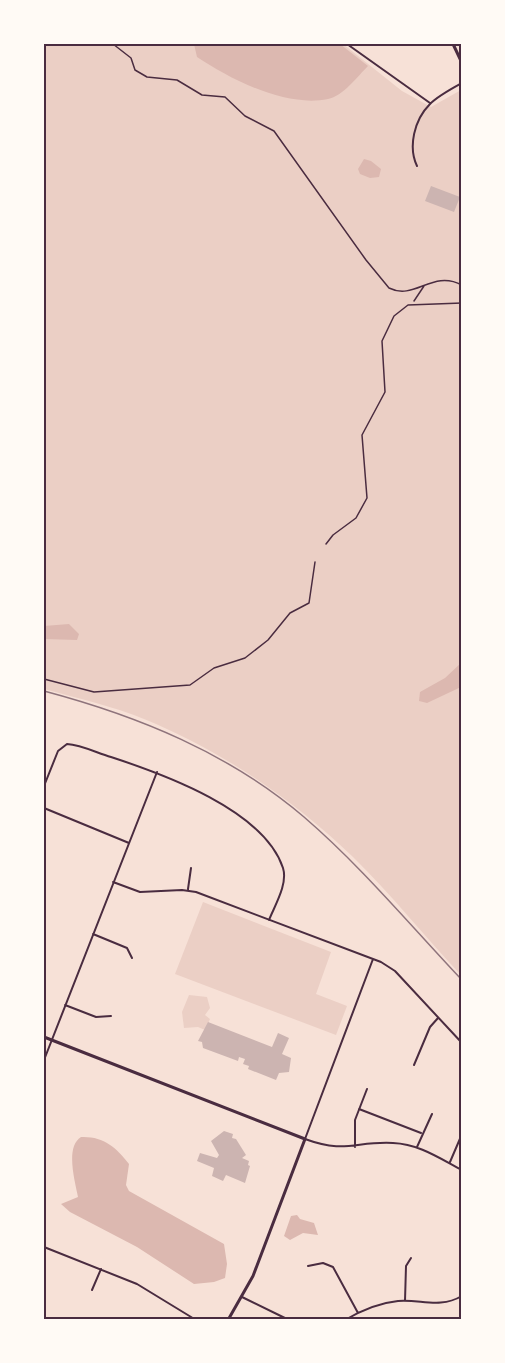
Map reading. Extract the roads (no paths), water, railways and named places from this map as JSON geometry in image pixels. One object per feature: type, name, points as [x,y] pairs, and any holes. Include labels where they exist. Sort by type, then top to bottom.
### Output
[{"type":"street","points":[[347,44],[430,103]]},
{"type":"street","points":[[453,44],[462,63]]},
{"type":"street","points":[[417,166],[411,145],[430,103],[462,83]]},
{"type":"street","points":[[44,786],[58,751],[63,745],[71,744],[157,772],[185,784],[228,809],[247,823],[272,849],[284,874],[283,886],[269,920]]},
{"type":"street","points":[[44,1059],[157,772]]},
{"type":"street","points":[[44,808],[129,843]]},
{"type":"street","points":[[188,890],[191,868]]},
{"type":"street","points":[[114,882],[140,892],[188,890],[373,959],[394,971],[462,1043]]},
{"type":"street","points":[[93,934],[127,948],[132,958]]},
{"type":"street","points":[[228,1320],[242,1298],[260,1260],[373,959]]},
{"type":"street","points":[[65,1005],[96,1017],[111,1016]]},
{"type":"street","points":[[414,1065],[430,1027],[438,1018]]},
{"type":"street","points":[[44,1037],[305,1139],[334,1148],[392,1143],[417,1147],[462,1170]]},
{"type":"street","points":[[356,1147],[353,1127],[367,1089]]},
{"type":"street","points":[[359,1109],[421,1133]]},
{"type":"street","points":[[417,1147],[421,1133],[427,1129],[432,1114]]},
{"type":"street","points":[[450,1162],[462,1134]]},
{"type":"street","points":[[44,1247],[101,1269],[155,1294],[196,1320]]},
{"type":"street","points":[[405,1301],[406,1266],[411,1258]]},
{"type":"street","points":[[308,1266],[323,1263],[333,1267],[358,1313]]},
{"type":"street","points":[[92,1290],[101,1269]]},
{"type":"street","points":[[345,1320],[384,1303],[405,1301],[436,1304],[462,1296]]},
{"type":"street","points":[[242,1298],[289,1320]]},
{"type":"railway","points":[[44,691],[114,712],[181,739],[245,774],[275,794],[345,855],[462,980]]}]
